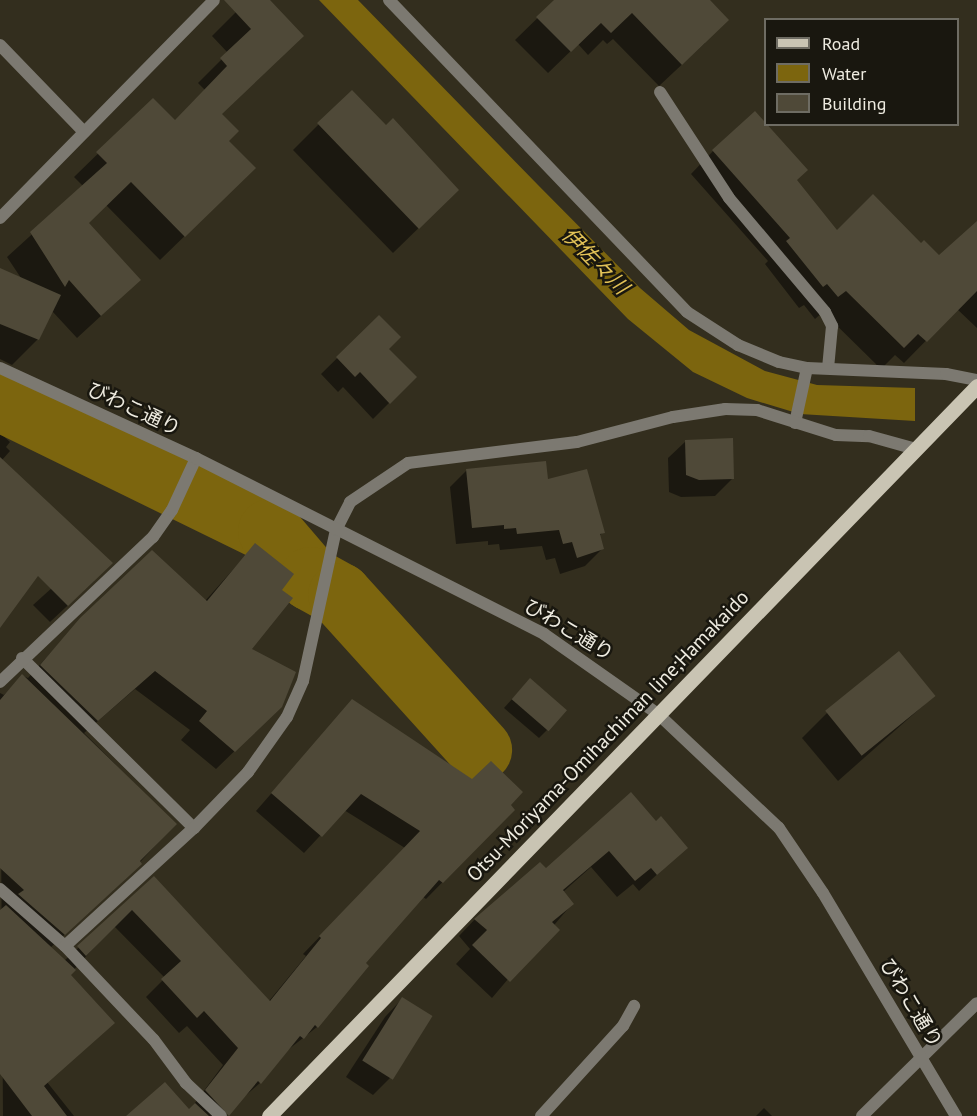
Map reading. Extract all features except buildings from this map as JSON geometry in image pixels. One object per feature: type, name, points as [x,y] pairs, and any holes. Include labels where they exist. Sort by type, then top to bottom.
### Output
[{"type":"main road","name":"Otsu-Moriyama-Omihachiman line;Hamakaido","points":[[269,1116],[977,386]]},
{"type":"street","points":[[0,218],[214,0]]},
{"type":"street","points":[[389,0],[687,312],[738,345],[806,371],[828,368],[946,374],[977,380]]},
{"type":"street","points":[[0,45],[84,132]]},
{"type":"street","points":[[660,92],[729,198],[825,312],[832,327],[828,368]]},
{"type":"street","name":"びわこ通り","points":[[0,368],[196,458],[544,634],[658,714],[779,828],[956,1116]]},
{"type":"street","points":[[796,420],[806,371]]},
{"type":"street","points":[[65,946],[194,828],[248,772],[287,717],[303,681],[336,530],[350,502],[408,463],[577,442],[673,417],[725,409],[757,410],[796,420],[836,435],[869,436],[916,449]]},
{"type":"street","points":[[0,682],[22,658],[153,537],[172,510],[196,458]]},
{"type":"street","points":[[22,658],[194,828]]},
{"type":"street","points":[[0,889],[65,946],[154,1040],[186,1083],[221,1116]]},
{"type":"street","points":[[862,1116],[977,1003]]},
{"type":"street","points":[[541,1116],[623,1026],[634,1006]]},
{"type":"water","name":"伊佐々川","points":[[319,0],[358,0],[640,288],[689,330],[765,371],[817,385],[915,388],[915,421],[800,414],[747,398],[693,372],[628,319]]},
{"type":"waterway","points":[[0,399],[270,531],[311,579],[340,595],[480,750]]}]
